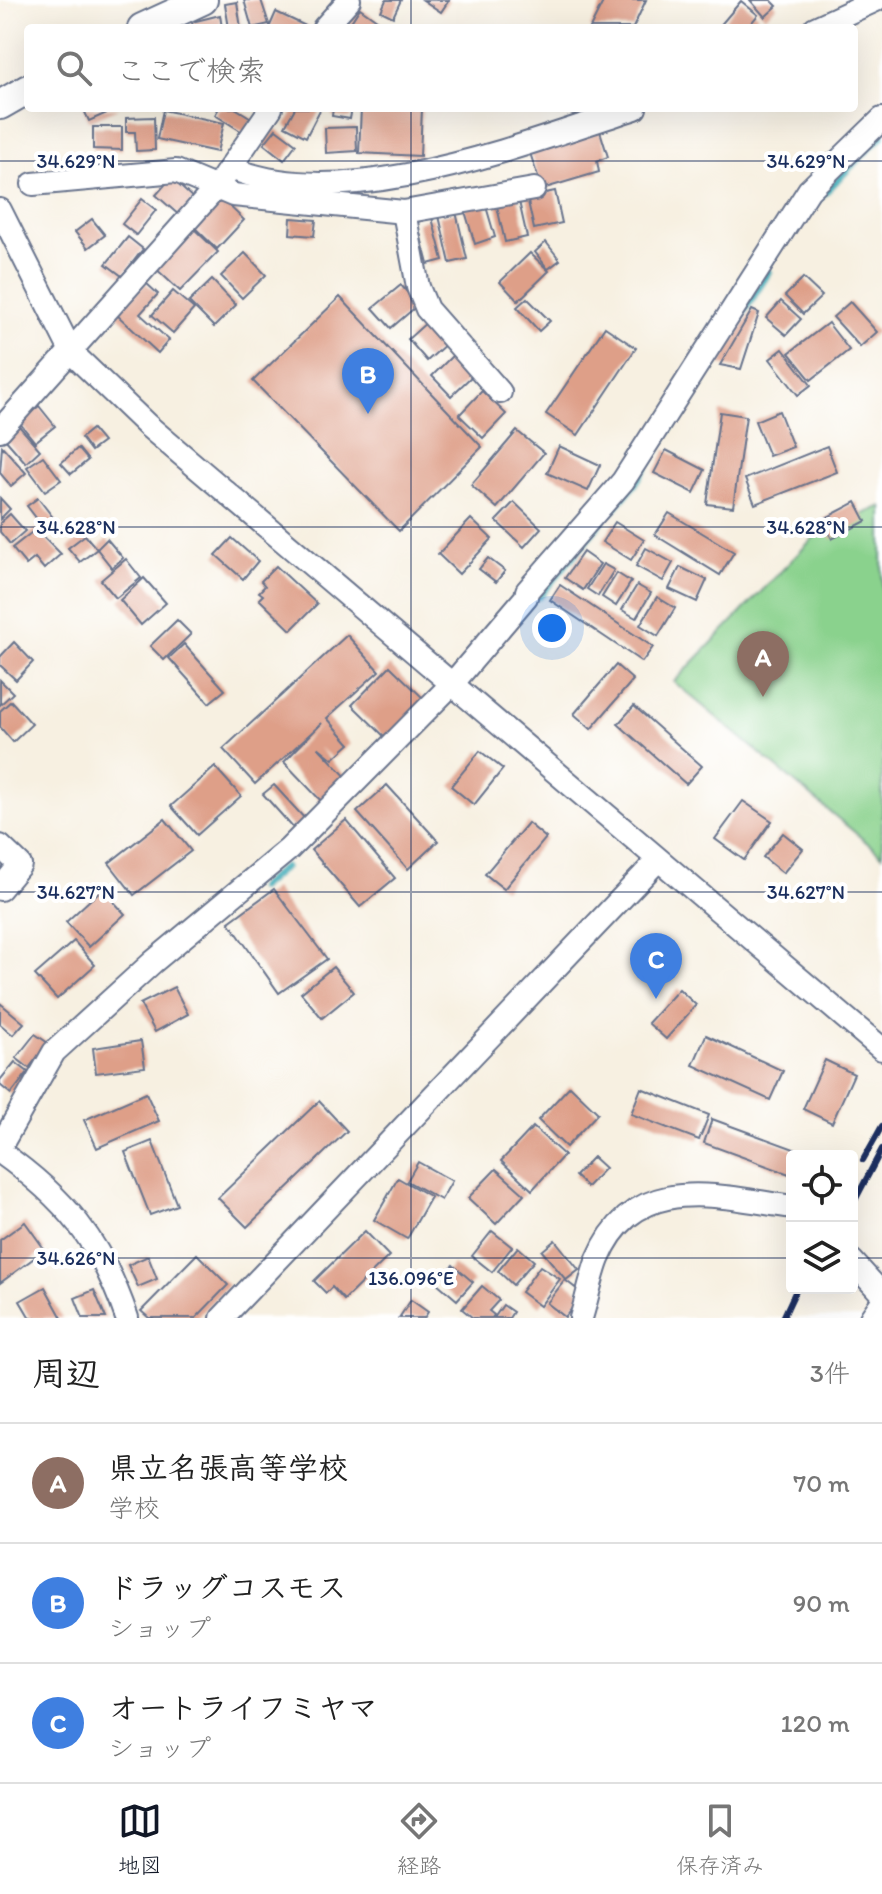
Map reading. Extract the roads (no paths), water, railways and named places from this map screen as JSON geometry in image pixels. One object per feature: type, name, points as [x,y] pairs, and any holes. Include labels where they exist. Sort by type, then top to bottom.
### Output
[{"type":"main road","points":[[151,24],[203,0]]},
{"type":"main road","points":[[0,105],[24,91]]},
{"type":"street","points":[[328,24],[349,0]]},
{"type":"street","points":[[824,24],[876,0]]},
{"type":"street","points":[[0,430],[72,353],[216,188],[268,112]]},
{"type":"street","points":[[231,168],[254,178],[304,184],[413,174],[622,112]]},
{"type":"street","points":[[127,1318],[94,1247],[69,1211],[40,1180],[3,1154],[54,1052],[153,962],[289,849],[453,683],[526,597],[527,591],[623,481],[809,190],[882,119]]},
{"type":"street","points":[[33,184],[161,170],[195,177],[233,195],[404,212],[534,189]]},
{"type":"street","points":[[0,210],[72,353],[147,425],[882,1049]]},
{"type":"street","points":[[404,212],[418,287],[427,309],[500,392]]},
{"type":"street","points":[[0,846],[20,865],[0,889]]},
{"type":"street","points":[[222,1318],[658,860]]},
{"type":"street","points":[[581,1318],[599,1257],[626,1220],[654,1199],[693,1194],[786,1206]]},
{"type":"street","points":[[858,1268],[882,1294]]},
{"type":"street","points":[[871,1318],[882,1302]]},
{"type":"waterway","points":[[812,205],[882,136]]},
{"type":"waterway","points":[[611,512],[635,484],[769,272]]},
{"type":"waterway","points":[[539,597],[602,521]]},
{"type":"waterway","points":[[260,888],[284,867]]},
{"type":"railway","points":[[863,1160],[882,1126]]},
{"type":"railway","points":[[858,1195],[882,1149]]},
{"type":"railway","points":[[783,1318],[794,1294]]},
{"type":"place","name":"ドラッグコスモス","points":[[368,414]]},
{"type":"place","name":"県立名張高等学校","points":[[763,697]]},
{"type":"place","name":"オートライフミヤマ","points":[[656,999]]}]
